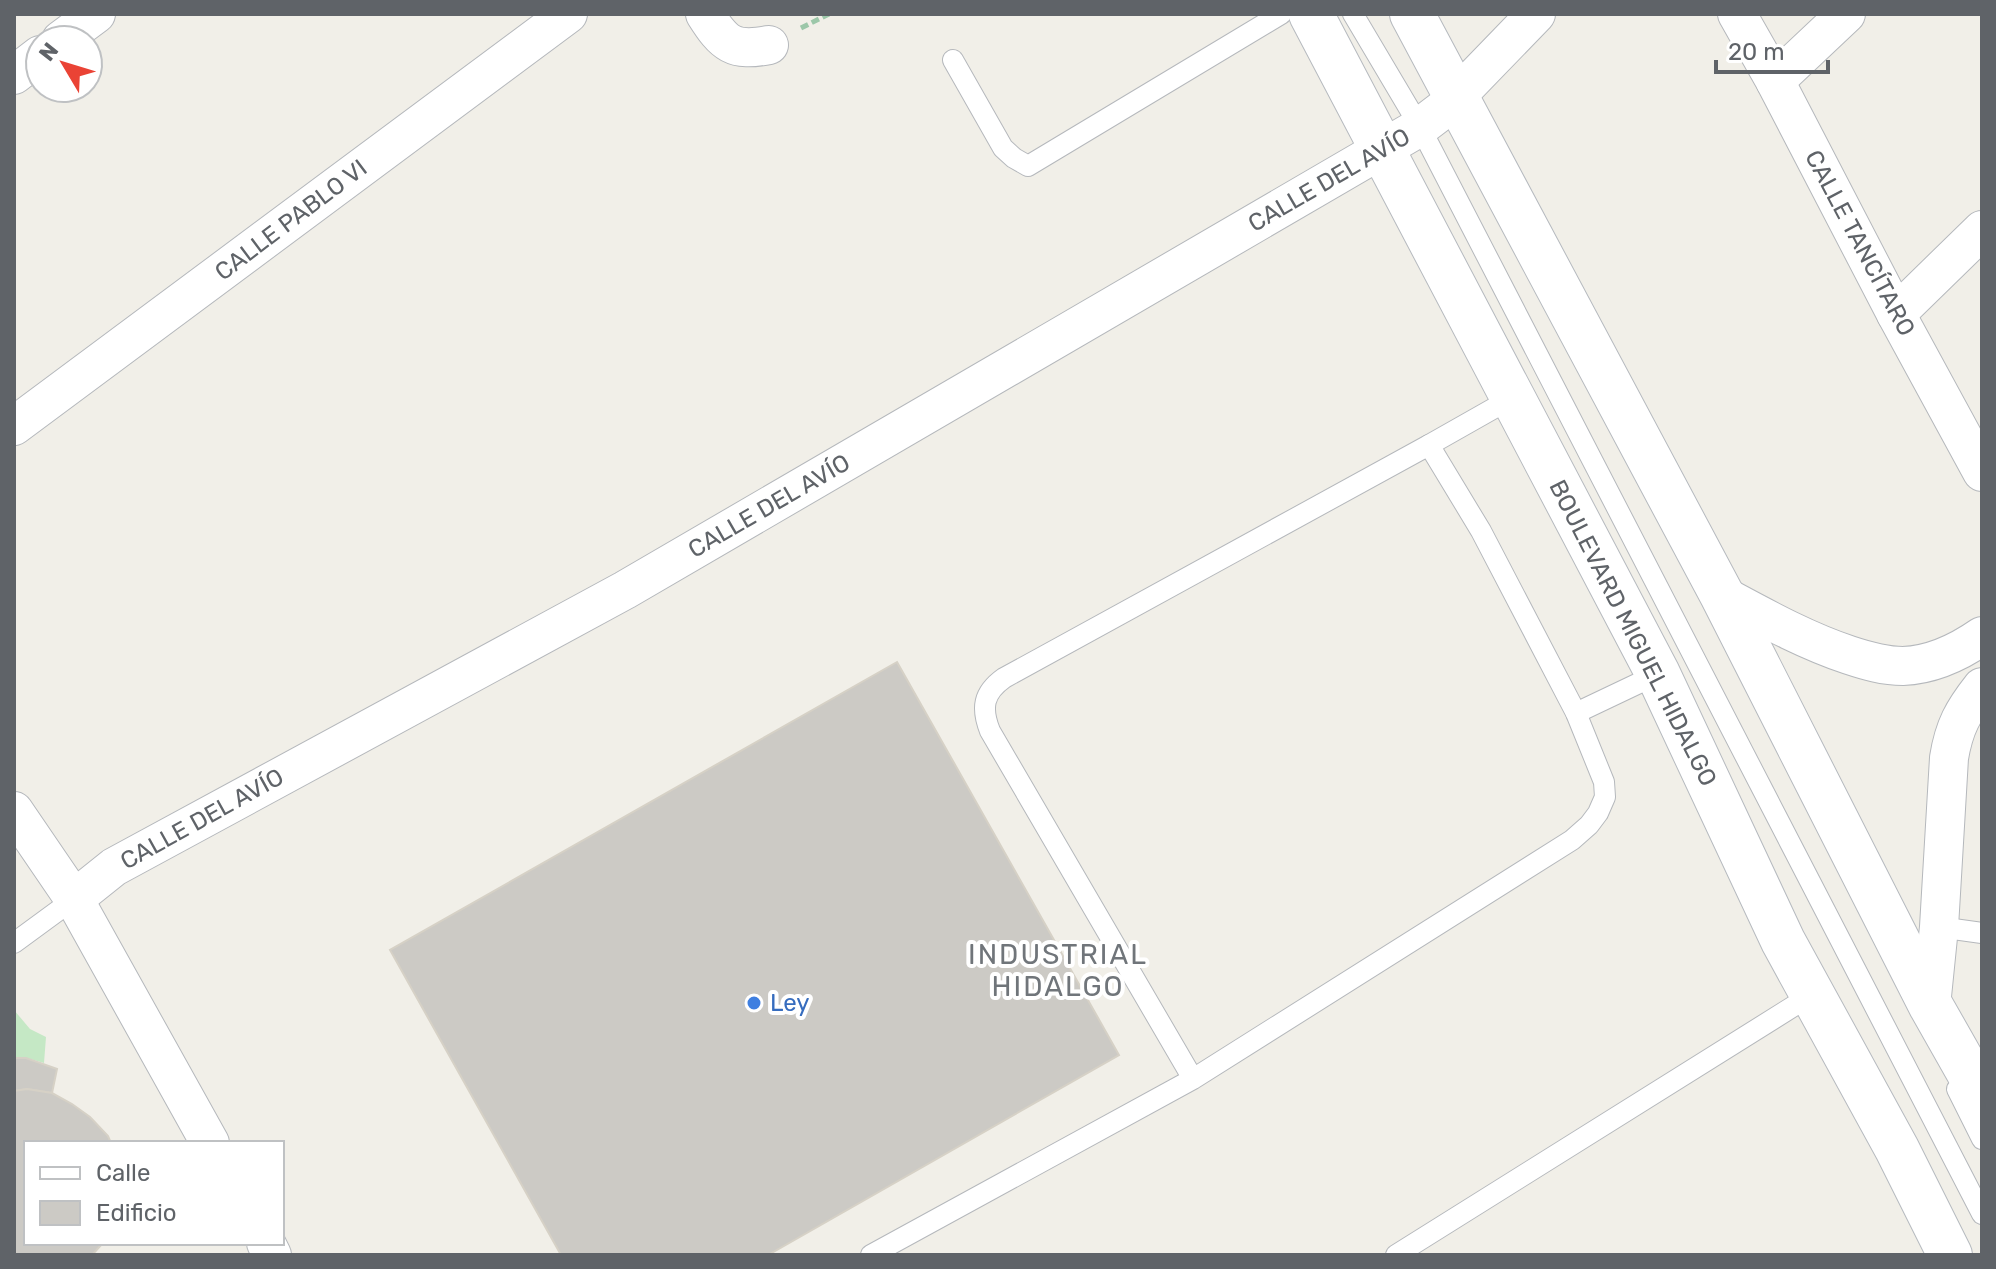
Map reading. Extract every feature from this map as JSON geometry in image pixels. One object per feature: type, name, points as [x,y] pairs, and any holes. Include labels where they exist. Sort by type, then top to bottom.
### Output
[{"type":"main road","name":"BOULEVARD MIGUEL HIDALGO","points":[[1311,14],[1658,674],[1783,941],[1897,1149],[1950,1255]]},
{"type":"main road","points":[[1412,14],[1440,110],[1722,595],[1931,1006],[1982,1096]]},
{"type":"street","name":"CALLE PABLO VI","points":[[14,426],[568,14]]},
{"type":"street","points":[[705,14],[723,38],[734,45],[749,49],[769,45]]},
{"type":"street","name":"CALLE DEL AVÍO","points":[[74,899],[114,867],[625,590],[1382,149],[1440,110],[1536,14]]},
{"type":"street","name":"CALLE TANCÍTARO","points":[[1737,14],[1982,472]]},
{"type":"street","points":[[1775,81],[1846,14]]},
{"type":"street","points":[[1896,314],[1982,230]]},
{"type":"street","points":[[1722,595],[1792,633],[1879,665],[1904,666],[1929,662],[1964,648],[1982,636]]},
{"type":"street","points":[[1931,1006],[1949,758],[1953,733],[1982,687]]},
{"type":"street","points":[[14,811],[74,899],[209,1141]]},
{"type":"lane","points":[[953,60],[1003,148],[1028,166],[1281,14]]},
{"type":"lane","points":[[1353,14],[1440,110],[1801,781],[1982,1139]]},
{"type":"lane","points":[[1396,14],[1440,110],[1982,1214]]},
{"type":"lane","points":[[1193,1079],[990,731],[983,714],[992,687],[1512,398]]},
{"type":"lane","points":[[871,1255],[1193,1079],[1572,840],[1598,813],[1605,797],[1604,782],[1576,713],[1481,531],[1429,445]]},
{"type":"lane","points":[[1576,713],[1658,674]]},
{"type":"lane","points":[[14,943],[74,899]]},
{"type":"lane","points":[[1939,927],[1982,933]]},
{"type":"lane","points":[[1396,1255],[1813,994]]},
{"type":"green space","points":[[14,1010],[30,1029],[46,1037],[44,1063],[14,1058]]},
{"type":"building","name":"Ley","points":[[897,662],[1119,1055],[768,1255],[561,1255],[390,950]]},
{"type":"building","points":[[14,1058],[26,1058],[57,1069],[52,1093],[27,1089],[14,1091]]},
{"type":"building","points":[[27,1089],[52,1093],[90,1117],[108,1136],[110,1141],[24,1141],[24,1245],[101,1245],[92,1255],[15,1255],[14,1091]]},
{"type":"place","name":"Ley","points":[[754,1003]]},
{"type":"district","name":"INDUSTRIAL HIDALGO","points":[[1058,970]]}]
